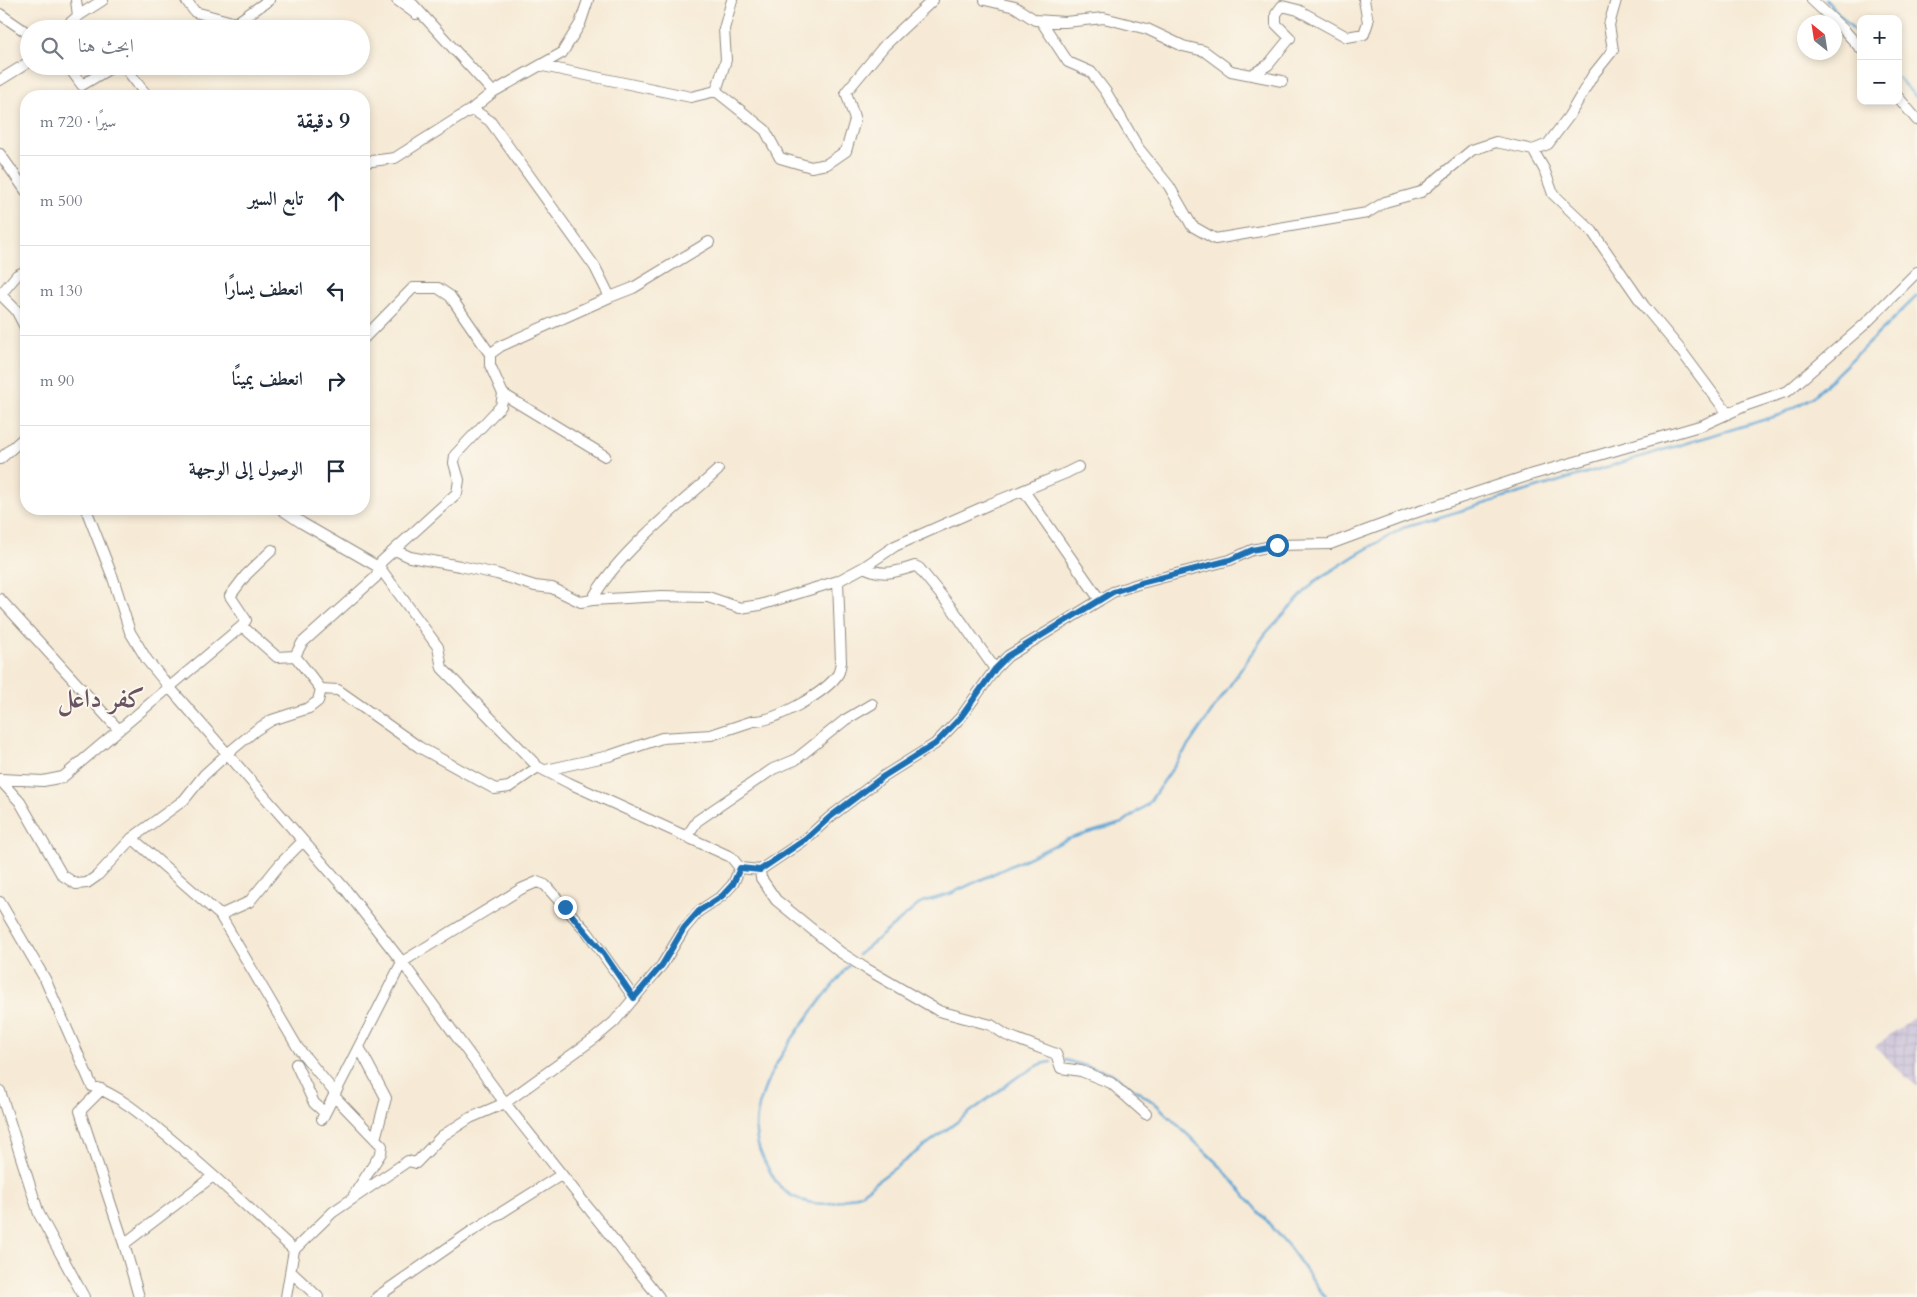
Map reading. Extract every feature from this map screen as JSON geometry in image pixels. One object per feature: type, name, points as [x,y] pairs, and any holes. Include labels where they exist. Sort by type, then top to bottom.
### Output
[{"type":"street","points":[[76,0],[78,16]]},
{"type":"street","points":[[73,20],[103,0]]},
{"type":"street","points":[[186,0],[195,12],[225,20]]},
{"type":"street","points":[[240,20],[269,0]]},
{"type":"street","points":[[397,0],[437,30]]},
{"type":"street","points":[[409,0],[493,92]]},
{"type":"street","points":[[370,161],[395,158],[472,108],[493,92],[543,66],[562,53],[580,24],[588,0]]},
{"type":"street","points":[[716,91],[726,60],[724,29],[732,0]]},
{"type":"street","points":[[716,91],[765,130],[780,158],[811,167],[827,164],[846,151],[855,120],[846,92],[885,45],[933,0]]},
{"type":"street","points":[[984,0],[1015,7],[1035,20],[1065,22],[1104,18],[1147,29],[1183,46],[1204,52],[1231,71],[1282,81]]},
{"type":"street","points":[[1253,74],[1268,65],[1290,38],[1276,24],[1276,14],[1282,6],[1298,10],[1347,37],[1364,34],[1368,22],[1364,0]]},
{"type":"street","points":[[1041,21],[1068,62],[1091,72],[1106,92],[1139,149],[1168,186],[1192,226],[1215,239],[1367,213],[1385,202],[1421,192],[1472,150],[1496,142],[1533,150],[1548,144],[1570,116],[1593,75],[1613,50],[1609,25],[1616,0]]},
{"type":"street","points":[[1812,0],[1857,44]]},
{"type":"street","points":[[0,14],[20,28]]},
{"type":"street","points":[[543,66],[691,97],[716,91]]},
{"type":"street","points":[[0,80],[20,68]]},
{"type":"street","points":[[75,75],[82,85],[99,75]]},
{"type":"street","points":[[131,75],[142,90]]},
{"type":"street","points":[[1902,102],[1917,120]]},
{"type":"street","points":[[472,108],[490,121],[595,267],[610,297]]},
{"type":"street","points":[[1533,150],[1544,169],[1553,194],[1592,231],[1644,306],[1679,348],[1728,414]]},
{"type":"street","points":[[0,154],[20,182]]},
{"type":"street","points":[[490,354],[500,346],[633,288],[709,242]]},
{"type":"street","points":[[290,515],[380,568],[438,648],[442,668],[542,769],[731,857],[740,868],[760,870],[806,839],[830,817],[884,776],[935,744],[961,717],[995,669],[1008,656],[1113,592],[1230,560],[1252,550],[1277,545],[1330,544],[1420,511],[1530,475],[1703,425],[1788,391],[1864,325],[1917,272]]},
{"type":"street","points":[[20,274],[0,294],[16,310],[20,318]]},
{"type":"street","points":[[295,656],[302,643],[376,577],[381,562],[457,493],[459,480],[454,463],[455,455],[501,406],[503,394],[490,365],[490,354],[450,296],[438,288],[413,288],[370,332]]},
{"type":"street","points":[[503,394],[605,456]]},
{"type":"street","points":[[0,459],[20,441]]},
{"type":"street","points":[[395,550],[410,558],[460,566],[497,574],[535,586],[552,588],[581,602],[661,596],[708,597],[740,608],[760,605],[838,581],[864,568],[894,546],[990,504],[1066,474],[1078,467]]},
{"type":"street","points":[[592,600],[602,581],[640,542],[718,470]]},
{"type":"street","points":[[1024,491],[1100,600]]},
{"type":"street","points":[[88,515],[113,578],[130,632],[148,660],[170,688],[346,890],[402,962],[505,1103],[659,1297]]},
{"type":"street","points":[[0,780],[44,781],[63,777],[170,688],[242,626],[246,620],[230,596],[246,575],[272,550]]},
{"type":"street","points":[[864,568],[873,572],[888,574],[915,566],[918,568],[954,611],[995,669]]},
{"type":"street","points":[[321,690],[338,690],[419,747],[496,789],[509,787],[542,769],[610,756],[662,738],[712,735],[784,713],[806,701],[824,688],[838,674],[841,662],[838,581]]},
{"type":"street","points":[[0,599],[119,730]]},
{"type":"street","points":[[242,626],[277,656],[295,656]]},
{"type":"street","points":[[295,656],[321,690]]},
{"type":"street","points":[[0,780],[20,802],[62,875],[76,884],[87,883],[97,876],[132,838],[184,800],[204,775],[256,730],[272,720],[309,708],[318,701],[321,690]]},
{"type":"street","points":[[687,836],[697,821],[773,769],[795,760],[845,720],[872,704]]},
{"type":"street","points":[[132,838],[220,915],[298,1048],[334,1095],[382,1146],[381,1153],[351,1199]]},
{"type":"street","points":[[220,915],[249,902],[281,863],[303,841]]},
{"type":"street","points":[[286,1297],[294,1250],[333,1212],[408,1161],[416,1163],[442,1136],[470,1118],[505,1103],[595,1038],[614,1022],[662,965],[684,928],[699,911],[722,896],[733,884],[740,868]]},
{"type":"street","points":[[760,870],[760,878],[776,900],[840,952],[865,968],[939,1011],[991,1024],[1006,1035],[1056,1054],[1061,1068],[1081,1071],[1111,1083],[1146,1114]]},
{"type":"street","points":[[296,1064],[314,1103],[324,1116],[402,962],[521,889],[537,882],[545,885],[588,933],[634,998]]},
{"type":"street","points":[[0,902],[44,979],[92,1086],[102,1089],[138,1111],[186,1151],[294,1250]]},
{"type":"street","points":[[358,1047],[386,1098],[375,1139]]},
{"type":"street","points":[[102,1089],[80,1111],[124,1244],[139,1297]]},
{"type":"street","points":[[0,1091],[39,1214],[84,1297]]},
{"type":"street","points":[[377,1297],[472,1231],[561,1175]]},
{"type":"street","points":[[124,1244],[213,1176]]},
{"type":"street","points":[[291,1272],[318,1297]]},
{"type":"shaded area","points":[[1917,1015],[1917,1087],[1874,1047]]},
{"type":"waterway","points":[[1826,0],[1857,33]]},
{"type":"waterway","points":[[1902,82],[1917,98]]},
{"type":"waterway","points":[[858,955],[922,902],[950,894],[1068,839],[1122,823],[1148,804],[1266,633],[1314,582],[1356,555],[1403,528],[1780,415],[1813,397],[1917,296]]},
{"type":"waterway","points":[[849,965],[789,1043],[765,1087],[758,1109],[756,1137],[760,1150],[775,1180],[792,1196],[807,1202],[823,1204],[838,1202],[860,1194],[1016,1078],[1041,1064],[1051,1062]]},
{"type":"waterway","points":[[1065,1060],[1111,1073],[1156,1104],[1221,1167],[1290,1248],[1325,1297]]},
{"type":"district","name":"كفر داعل","points":[[101,698]]},
{"type":"route","points":[[565,907],[604,954],[634,998],[662,965],[684,928],[699,911],[722,896],[733,884],[740,868],[760,870],[806,839],[830,817],[884,776],[935,744],[961,717],[995,669],[1008,656],[1113,592],[1230,560],[1252,550],[1277,545]]}]
